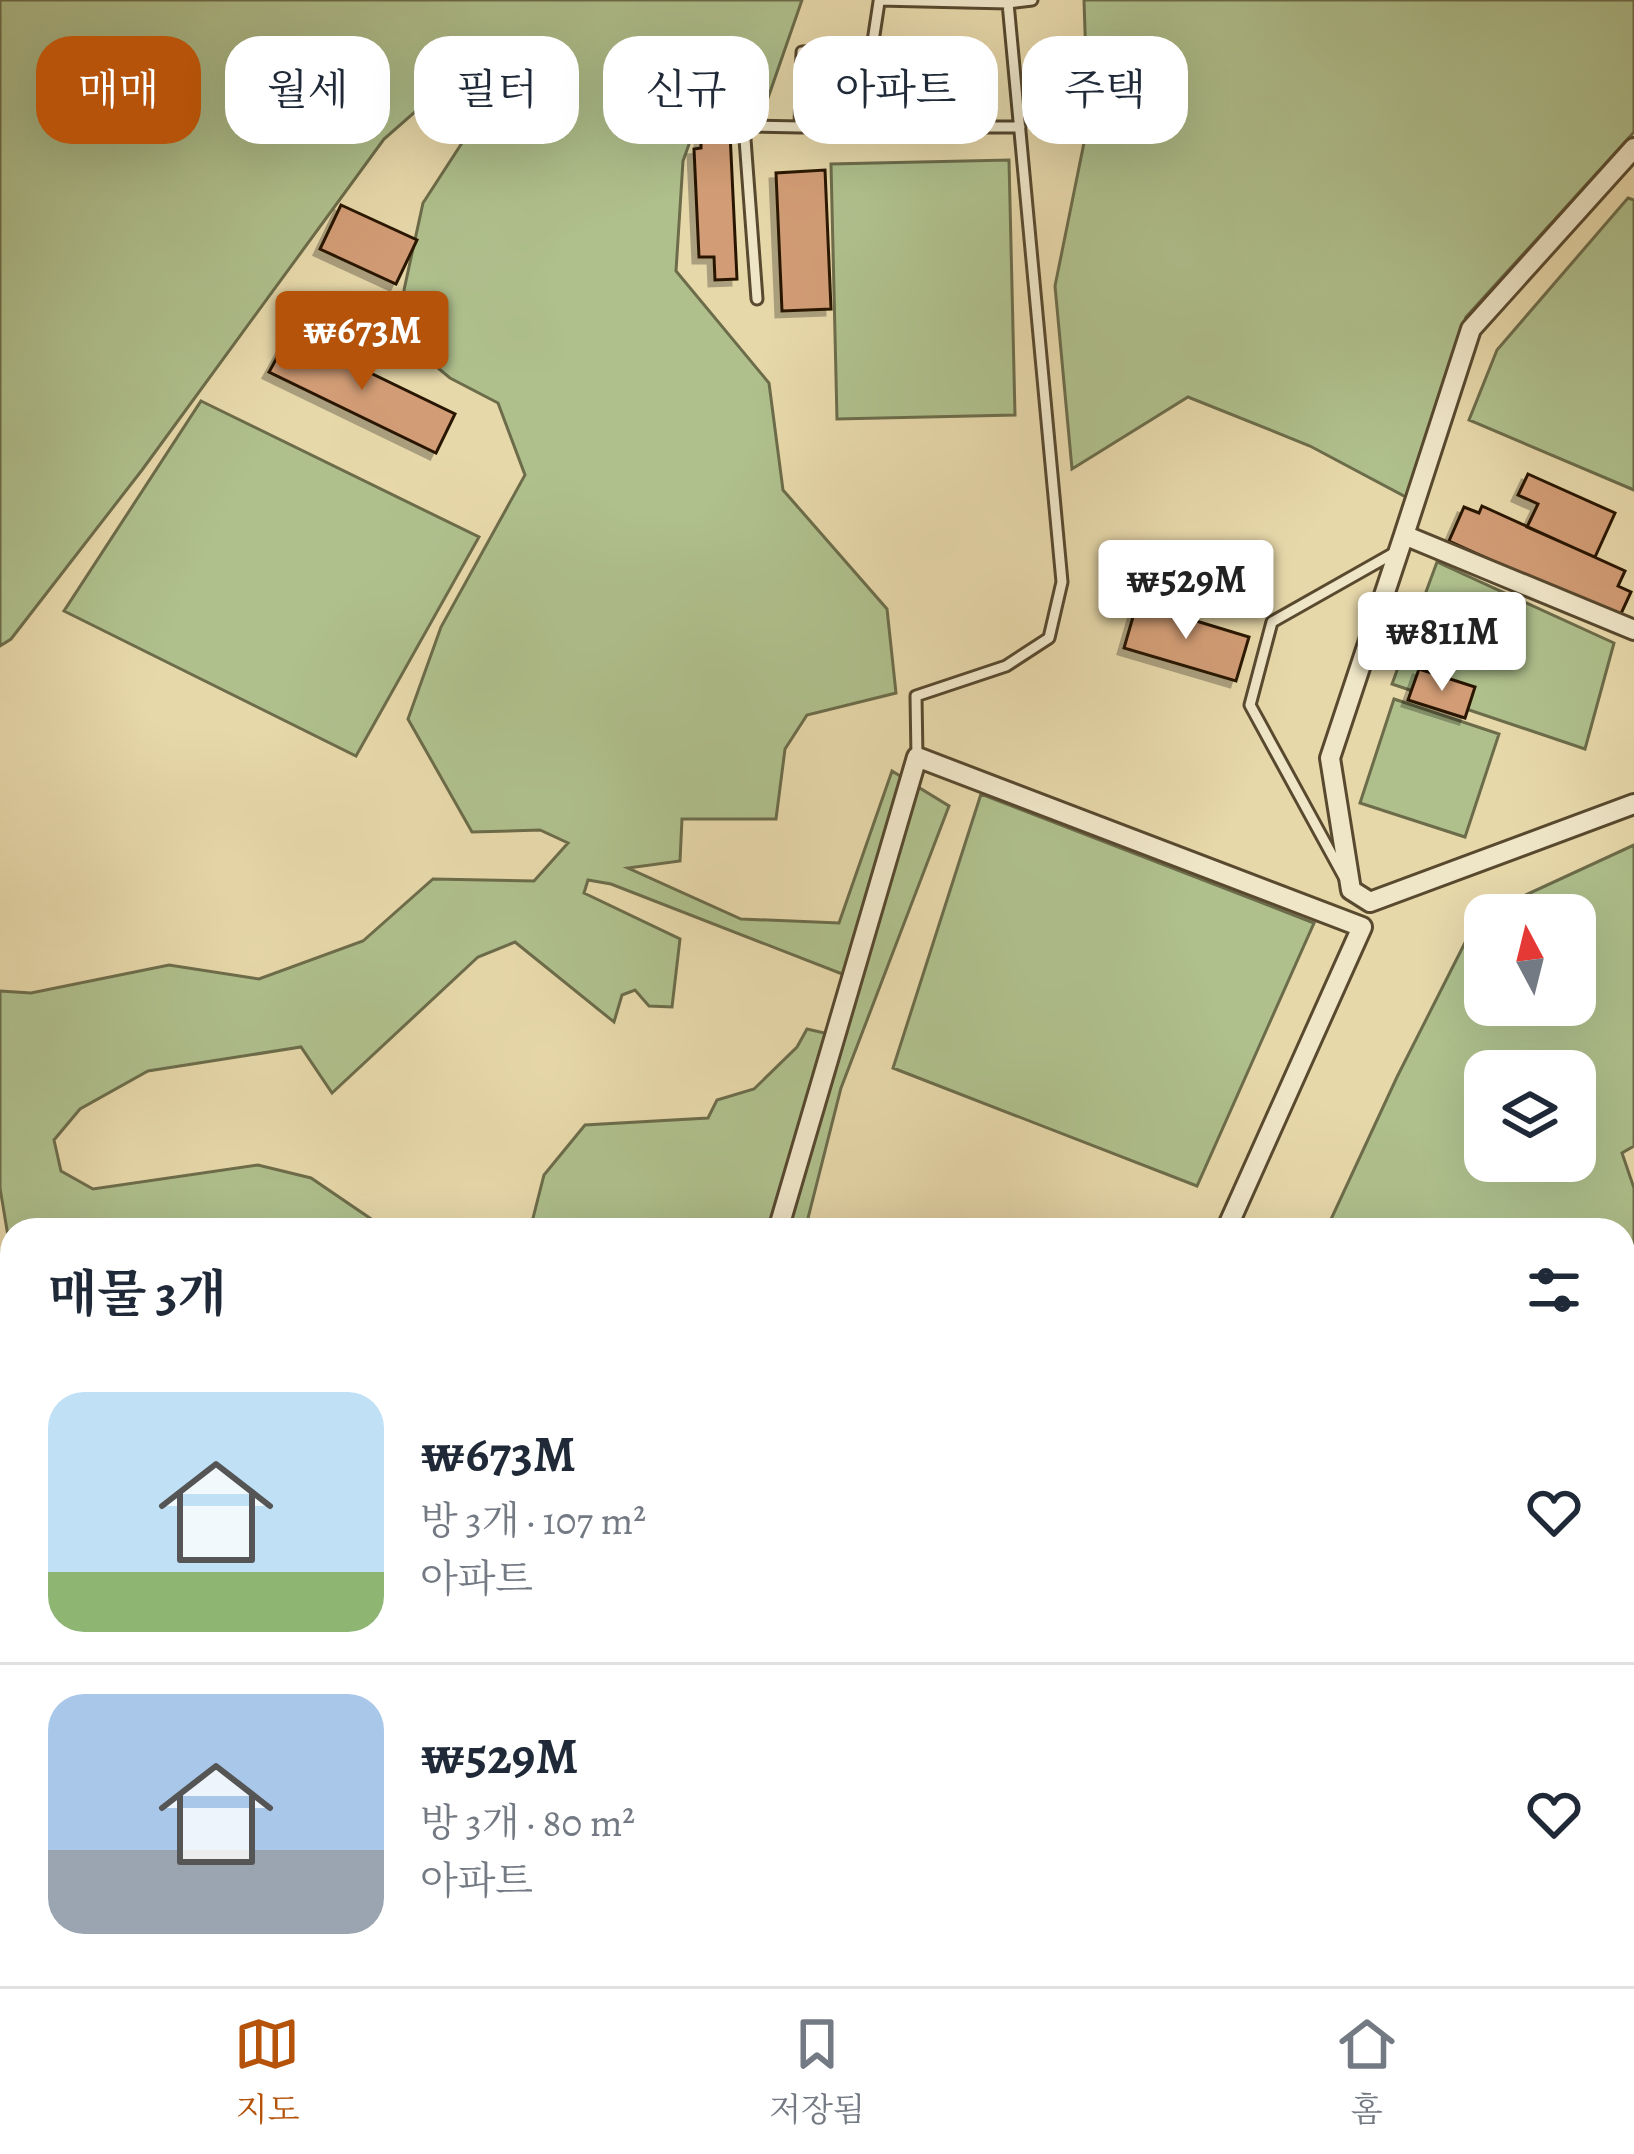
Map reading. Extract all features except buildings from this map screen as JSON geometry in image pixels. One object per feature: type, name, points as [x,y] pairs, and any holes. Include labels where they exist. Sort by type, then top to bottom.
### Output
[{"type":"street","points":[[1370,902],[1352,890],[1330,758],[1471,328],[1630,159]]},
{"type":"street","points":[[1401,543],[1634,630]]},
{"type":"street","points":[[782,1218],[917,757],[1362,927]]},
{"type":"street","points":[[1370,902],[1634,804]]},
{"type":"street","points":[[1231,1218],[1370,902]]},
{"type":"lane","points":[[874,36],[879,1],[1033,0]]},
{"type":"lane","points":[[917,757],[916,696],[1006,666],[1049,638],[1062,582],[1008,3]]},
{"type":"lane","points":[[757,299],[744,126],[793,127]]},
{"type":"lane","points":[[998,127],[1020,127]]},
{"type":"lane","points":[[1352,890],[1250,705],[1272,622],[1401,543]]},
{"type":"green space","points":[[0,0],[802,0],[769,95],[769,36],[603,36],[603,144],[689,144],[683,161],[676,271],[769,383],[783,490],[887,609],[896,693],[807,715],[785,749],[776,819],[682,819],[680,861],[628,868],[741,919],[839,923],[892,771],[949,806],[841,1088],[808,1218],[533,1218],[544,1175],[585,1125],[708,1118],[717,1100],[754,1089],[797,1047],[807,1029],[833,1035],[850,977],[611,884],[588,880],[584,893],[680,939],[672,1007],[649,1006],[635,990],[622,995],[614,1022],[515,942],[478,957],[332,1093],[301,1047],[148,1071],[80,1109],[54,1140],[61,1171],[93,1189],[258,1165],[311,1178],[370,1218],[5,1218],[0,1188],[0,991],[31,993],[169,965],[259,979],[363,941],[433,879],[534,881],[568,843],[540,830],[472,832],[408,719],[441,627],[525,475],[498,403],[450,378],[415,349],[404,290],[423,203],[461,144],[579,144],[579,36],[414,36],[414,113],[390,134],[390,36],[225,36],[225,144],[380,144],[142,470],[11,639],[0,646]]},
{"type":"green space","points":[[1084,0],[1634,0],[1634,132],[1466,317],[1406,497],[1310,446],[1188,397],[1072,469],[1055,286],[1084,144],[1188,144],[1188,36],[1085,36]]},
{"type":"green space","points":[[1009,160],[1015,415],[837,419],[831,164]]},
{"type":"green space","points":[[1628,198],[1634,200],[1634,490],[1469,420],[1497,350]]},
{"type":"green space","points":[[201,401],[479,537],[356,756],[64,611]]},
{"type":"green space","points":[[1437,562],[1614,643],[1585,749],[1392,684]]},
{"type":"green space","points":[[1394,699],[1499,734],[1465,837],[1360,803]]},
{"type":"green space","points":[[981,794],[1314,923],[1197,1186],[893,1068]]},
{"type":"green space","points":[[1634,845],[1634,1146],[1622,1153],[1634,1188],[1634,1218],[1332,1218],[1464,945],[1464,1026],[1596,1026],[1596,894],[1528,894]]}]
